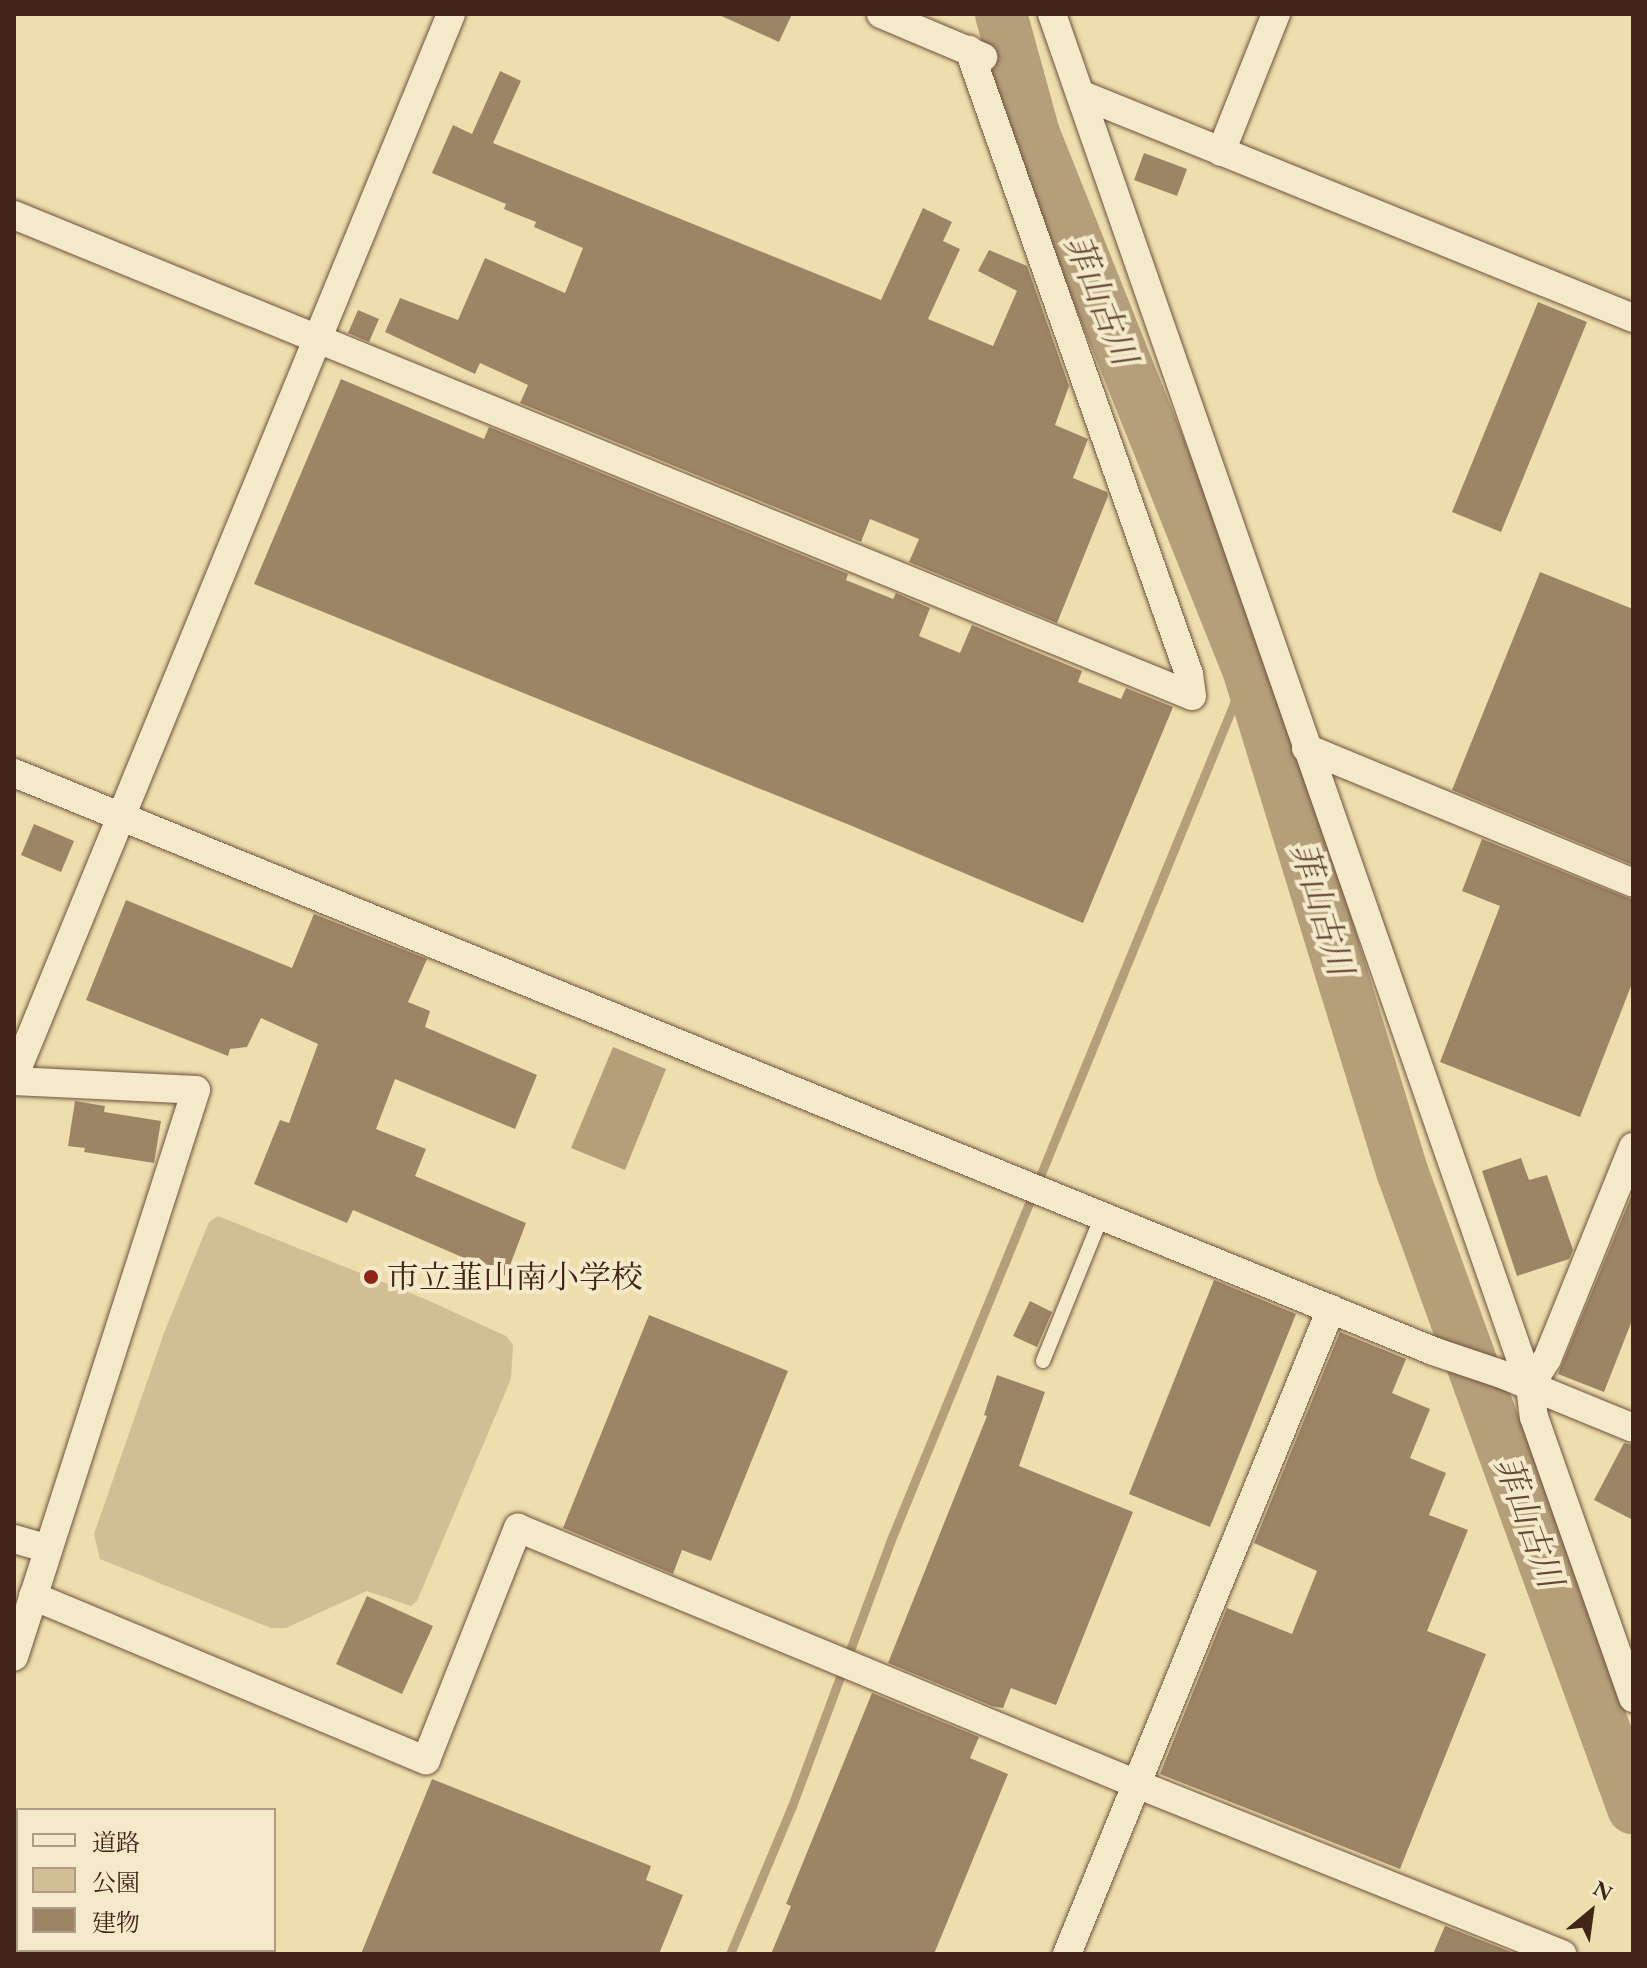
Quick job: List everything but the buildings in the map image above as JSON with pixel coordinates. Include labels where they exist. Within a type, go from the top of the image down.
[{"type":"street","points":[[14,1657],[196,1090],[14,1079],[320,340],[451,14]]},
{"type":"street","points":[[14,215],[1192,696],[1189,674],[979,55],[881,14]]},
{"type":"street","points":[[1052,14],[1306,748],[1517,1381],[1534,1417],[1633,1698]]},
{"type":"street","points":[[1221,152],[1276,14]]},
{"type":"street","points":[[1080,94],[1633,318]]},
{"type":"street","points":[[1306,748],[1633,883]]},
{"type":"street","points":[[14,773],[1446,1356],[1633,1428]]},
{"type":"street","points":[[1517,1381],[1547,1359],[1633,1147]]},
{"type":"street","points":[[1067,1954],[1139,1785],[1331,1309]]},
{"type":"street","points":[[33,1596],[426,1760],[518,1528],[1139,1785],[1562,1954]]},
{"type":"street","points":[[14,1539],[48,1549]]},
{"type":"lane","points":[[1043,1361],[1102,1216]]},
{"type":"green space","points":[[218,1216],[423,1298],[506,1336],[513,1345],[511,1379],[417,1601],[411,1606],[367,1591],[286,1628],[271,1628],[100,1559],[94,1534],[164,1333],[209,1222]]},
{"type":"shaded area","points":[[613,1047],[666,1069],[625,1170],[571,1148]]},
{"type":"waterway","name":"菲山古川","points":[[1001,14],[1034,134],[1248,669],[1402,1171],[1633,1808]]},
{"type":"waterway","points":[[730,1954],[792,1806],[890,1542],[1248,669]]},
{"type":"place","name":"市立韮山南小学校","points":[[371,1277]]}]
